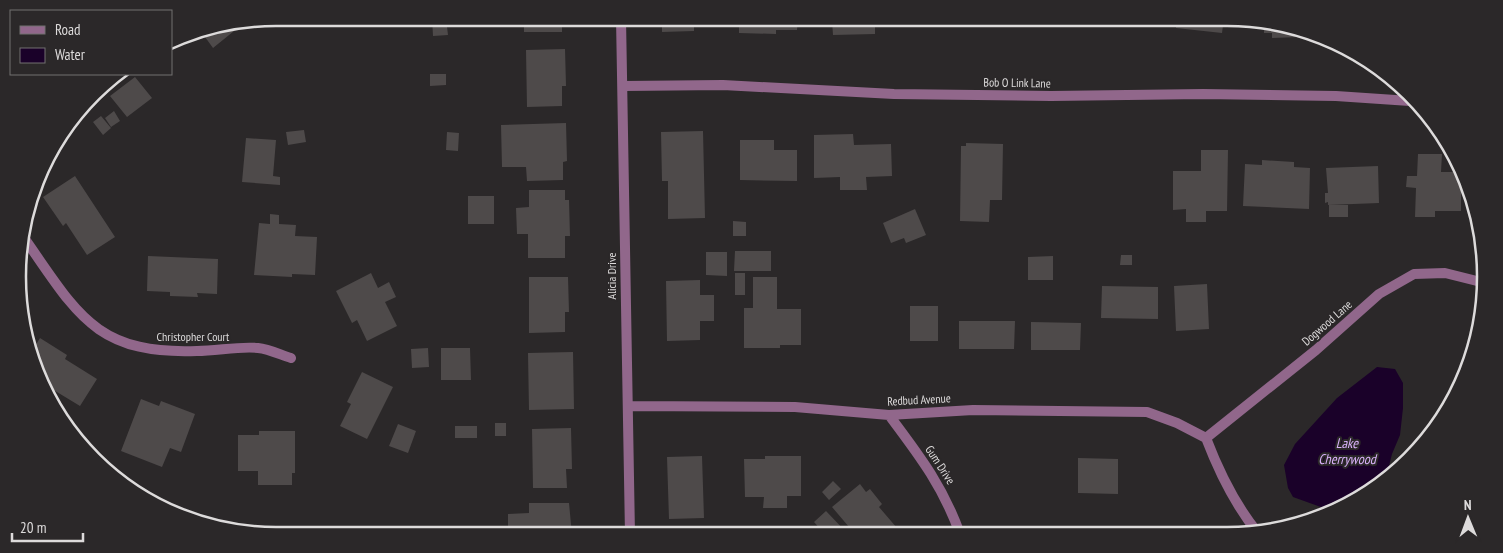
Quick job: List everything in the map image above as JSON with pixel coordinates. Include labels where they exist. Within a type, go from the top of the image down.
[{"type":"street","name":"Alicia Drive","points":[[621,26],[624,86],[630,527]]},
{"type":"street","name":"Bob O Link Lane","points":[[624,86],[723,85],[904,94],[1336,96],[1404,101]]},
{"type":"street","name":"Christopher Court","points":[[28,244],[74,308],[101,332],[125,343],[160,351],[259,348],[291,358]]},
{"type":"street","name":"Dogwood Lane","points":[[1206,438],[1316,350],[1380,294],[1414,274],[1445,272],[1477,281]]},
{"type":"street","name":"Redbud Avenue","points":[[628,406],[795,407],[889,415],[973,410],[1147,412],[1177,423],[1206,438]]},
{"type":"street","name":"Gum Drive","points":[[889,415],[920,456],[948,500],[958,527]]},
{"type":"street","points":[[1206,438],[1216,464],[1242,514],[1252,525]]},
{"type":"water","name":"Lake Cherrywood","points":[[1377,367],[1395,369],[1403,383],[1400,435],[1389,468],[1366,485],[1323,508],[1293,497],[1288,488],[1284,465],[1295,444],[1337,398]]},
{"type":"building","points":[[432,26],[447,26],[448,35],[433,36]]},
{"type":"building","points":[[524,26],[562,26],[562,32],[524,32]]},
{"type":"building","points":[[662,26],[694,26],[694,31],[662,32]]},
{"type":"building","points":[[739,26],[797,26],[797,30],[776,30],[776,34],[739,33]]},
{"type":"building","points":[[832,26],[875,26],[875,34],[833,35]]},
{"type":"building","points":[[1176,26],[1223,26],[1222,33],[1176,28]]},
{"type":"building","points":[[1264,29],[1298,37],[1272,38],[1272,33],[1264,33]]},
{"type":"building","points":[[233,30],[234,31],[213,48],[205,37]]},
{"type":"building","points":[[565,49],[566,86],[562,86],[562,106],[527,107],[526,50]]},
{"type":"building","points":[[430,74],[446,74],[446,85],[430,86]]},
{"type":"building","points":[[135,77],[152,98],[127,117],[110,96]]},
{"type":"building","points":[[114,111],[120,121],[111,127],[105,118]]},
{"type":"building","points":[[101,116],[111,128],[103,135],[93,122]]},
{"type":"building","points":[[566,123],[567,161],[563,162],[563,180],[527,181],[526,167],[502,167],[501,125]]},
{"type":"building","points":[[304,130],[306,142],[288,145],[286,132]]},
{"type":"building","points":[[703,131],[705,218],[668,219],[668,181],[662,181],[661,132]]},
{"type":"building","points":[[447,132],[459,133],[458,151],[446,150]]},
{"type":"building","points":[[853,134],[854,145],[891,144],[892,176],[866,177],[867,190],[840,190],[840,177],[814,178],[814,135]]},
{"type":"building","points":[[246,138],[276,140],[273,176],[280,177],[280,185],[242,182]]},
{"type":"building","points":[[740,140],[774,140],[774,150],[797,150],[797,181],[740,180]]},
{"type":"building","points":[[966,143],[1003,144],[1002,200],[990,200],[989,222],[960,221],[961,146],[966,146]]},
{"type":"building","points":[[1201,150],[1228,150],[1227,211],[1206,211],[1206,222],[1186,222],[1186,209],[1173,210],[1173,171],[1201,171]]},
{"type":"building","points":[[1418,154],[1442,154],[1441,172],[1454,172],[1461,190],[1461,211],[1435,211],[1435,217],[1415,217],[1416,188],[1406,187],[1407,176],[1417,176]]},
{"type":"building","points":[[1262,160],[1294,162],[1294,167],[1310,168],[1309,209],[1243,206],[1245,164],[1262,165]]},
{"type":"building","points":[[1378,166],[1379,203],[1328,205],[1328,202],[1325,203],[1325,193],[1328,193],[1326,168]]},
{"type":"building","points":[[75,176],[115,237],[87,255],[66,223],[63,226],[43,197]]},
{"type":"building","points":[[529,190],[565,190],[565,200],[569,200],[570,236],[565,236],[565,258],[528,258],[528,234],[517,234],[516,208],[529,207]]},
{"type":"building","points":[[468,196],[494,196],[494,224],[468,224]]},
{"type":"building","points":[[1329,205],[1348,205],[1348,217],[1329,217]]},
{"type":"building","points":[[915,209],[926,235],[906,243],[904,238],[891,243],[883,223]]},
{"type":"building","points":[[270,214],[279,215],[279,224],[296,225],[295,236],[317,237],[315,275],[292,274],[292,277],[254,275],[259,223],[270,224]]},
{"type":"building","points":[[733,221],[746,222],[746,236],[733,236]]},
{"type":"building","points":[[735,251],[771,251],[771,271],[734,271]]},
{"type":"building","points":[[706,252],[727,252],[727,276],[706,275]]},
{"type":"building","points":[[1121,255],[1132,255],[1132,265],[1120,265]]},
{"type":"building","points":[[148,256],[218,259],[217,294],[197,293],[198,297],[170,296],[170,292],[147,291]]},
{"type":"building","points":[[1053,256],[1053,280],[1028,280],[1028,257]]},
{"type":"building","points":[[371,273],[378,288],[389,282],[396,297],[385,302],[397,326],[367,341],[357,320],[352,323],[336,291]]},
{"type":"building","points":[[735,273],[745,273],[745,295],[735,295]]},
{"type":"building","points":[[529,277],[568,277],[569,312],[565,312],[565,332],[529,333]]},
{"type":"building","points":[[753,277],[777,277],[777,309],[801,309],[801,345],[780,345],[780,348],[744,348],[744,308],[753,308]]},
{"type":"building","points":[[700,280],[700,295],[714,295],[714,321],[700,321],[700,340],[667,341],[666,281]]},
{"type":"building","points":[[1207,284],[1209,329],[1176,331],[1174,286]]},
{"type":"building","points":[[1102,286],[1158,287],[1158,319],[1101,318]]},
{"type":"building","points":[[910,306],[938,306],[938,341],[910,341]]},
{"type":"building","points":[[959,321],[1015,321],[1014,349],[959,349]]},
{"type":"building","points":[[1031,322],[1081,323],[1080,350],[1031,350]]},
{"type":"building","points":[[40,338],[67,355],[65,359],[97,379],[80,406],[54,390],[45,372],[36,344]]},
{"type":"building","points":[[428,348],[429,367],[412,368],[411,349]]},
{"type":"building","points":[[441,348],[470,348],[471,380],[441,380]]},
{"type":"building","points":[[573,352],[574,409],[529,410],[528,353]]},
{"type":"building","points":[[362,372],[393,387],[367,439],[340,426],[351,404],[347,402]]},
{"type":"building","points":[[141,399],[159,406],[161,401],[195,414],[181,452],[170,448],[162,467],[121,451]]},
{"type":"building","points":[[495,423],[506,423],[506,436],[495,436]]},
{"type":"building","points":[[398,424],[416,431],[408,453],[389,446]]},
{"type":"building","points":[[455,426],[477,426],[477,438],[455,438]]},
{"type":"building","points":[[571,428],[572,469],[566,469],[567,488],[533,488],[532,429]]},
{"type":"building","points":[[259,431],[295,431],[295,473],[292,473],[292,485],[258,485],[258,471],[238,471],[238,435],[259,435]]},
{"type":"building","points":[[702,456],[704,518],[669,519],[667,457]]},
{"type":"building","points":[[765,456],[801,456],[801,496],[787,496],[787,508],[763,508],[764,497],[745,497],[744,459],[765,459]]},
{"type":"building","points":[[1078,458],[1118,459],[1118,494],[1078,493]]},
{"type":"building","points":[[833,481],[841,489],[829,500],[822,492]]},
{"type":"building","points":[[860,484],[866,492],[870,489],[882,504],[879,507],[896,527],[849,527],[832,507]]},
{"type":"building","points":[[529,503],[569,503],[571,527],[508,527],[508,514],[529,513]]},
{"type":"building","points":[[826,511],[841,527],[818,527],[814,522]]}]
